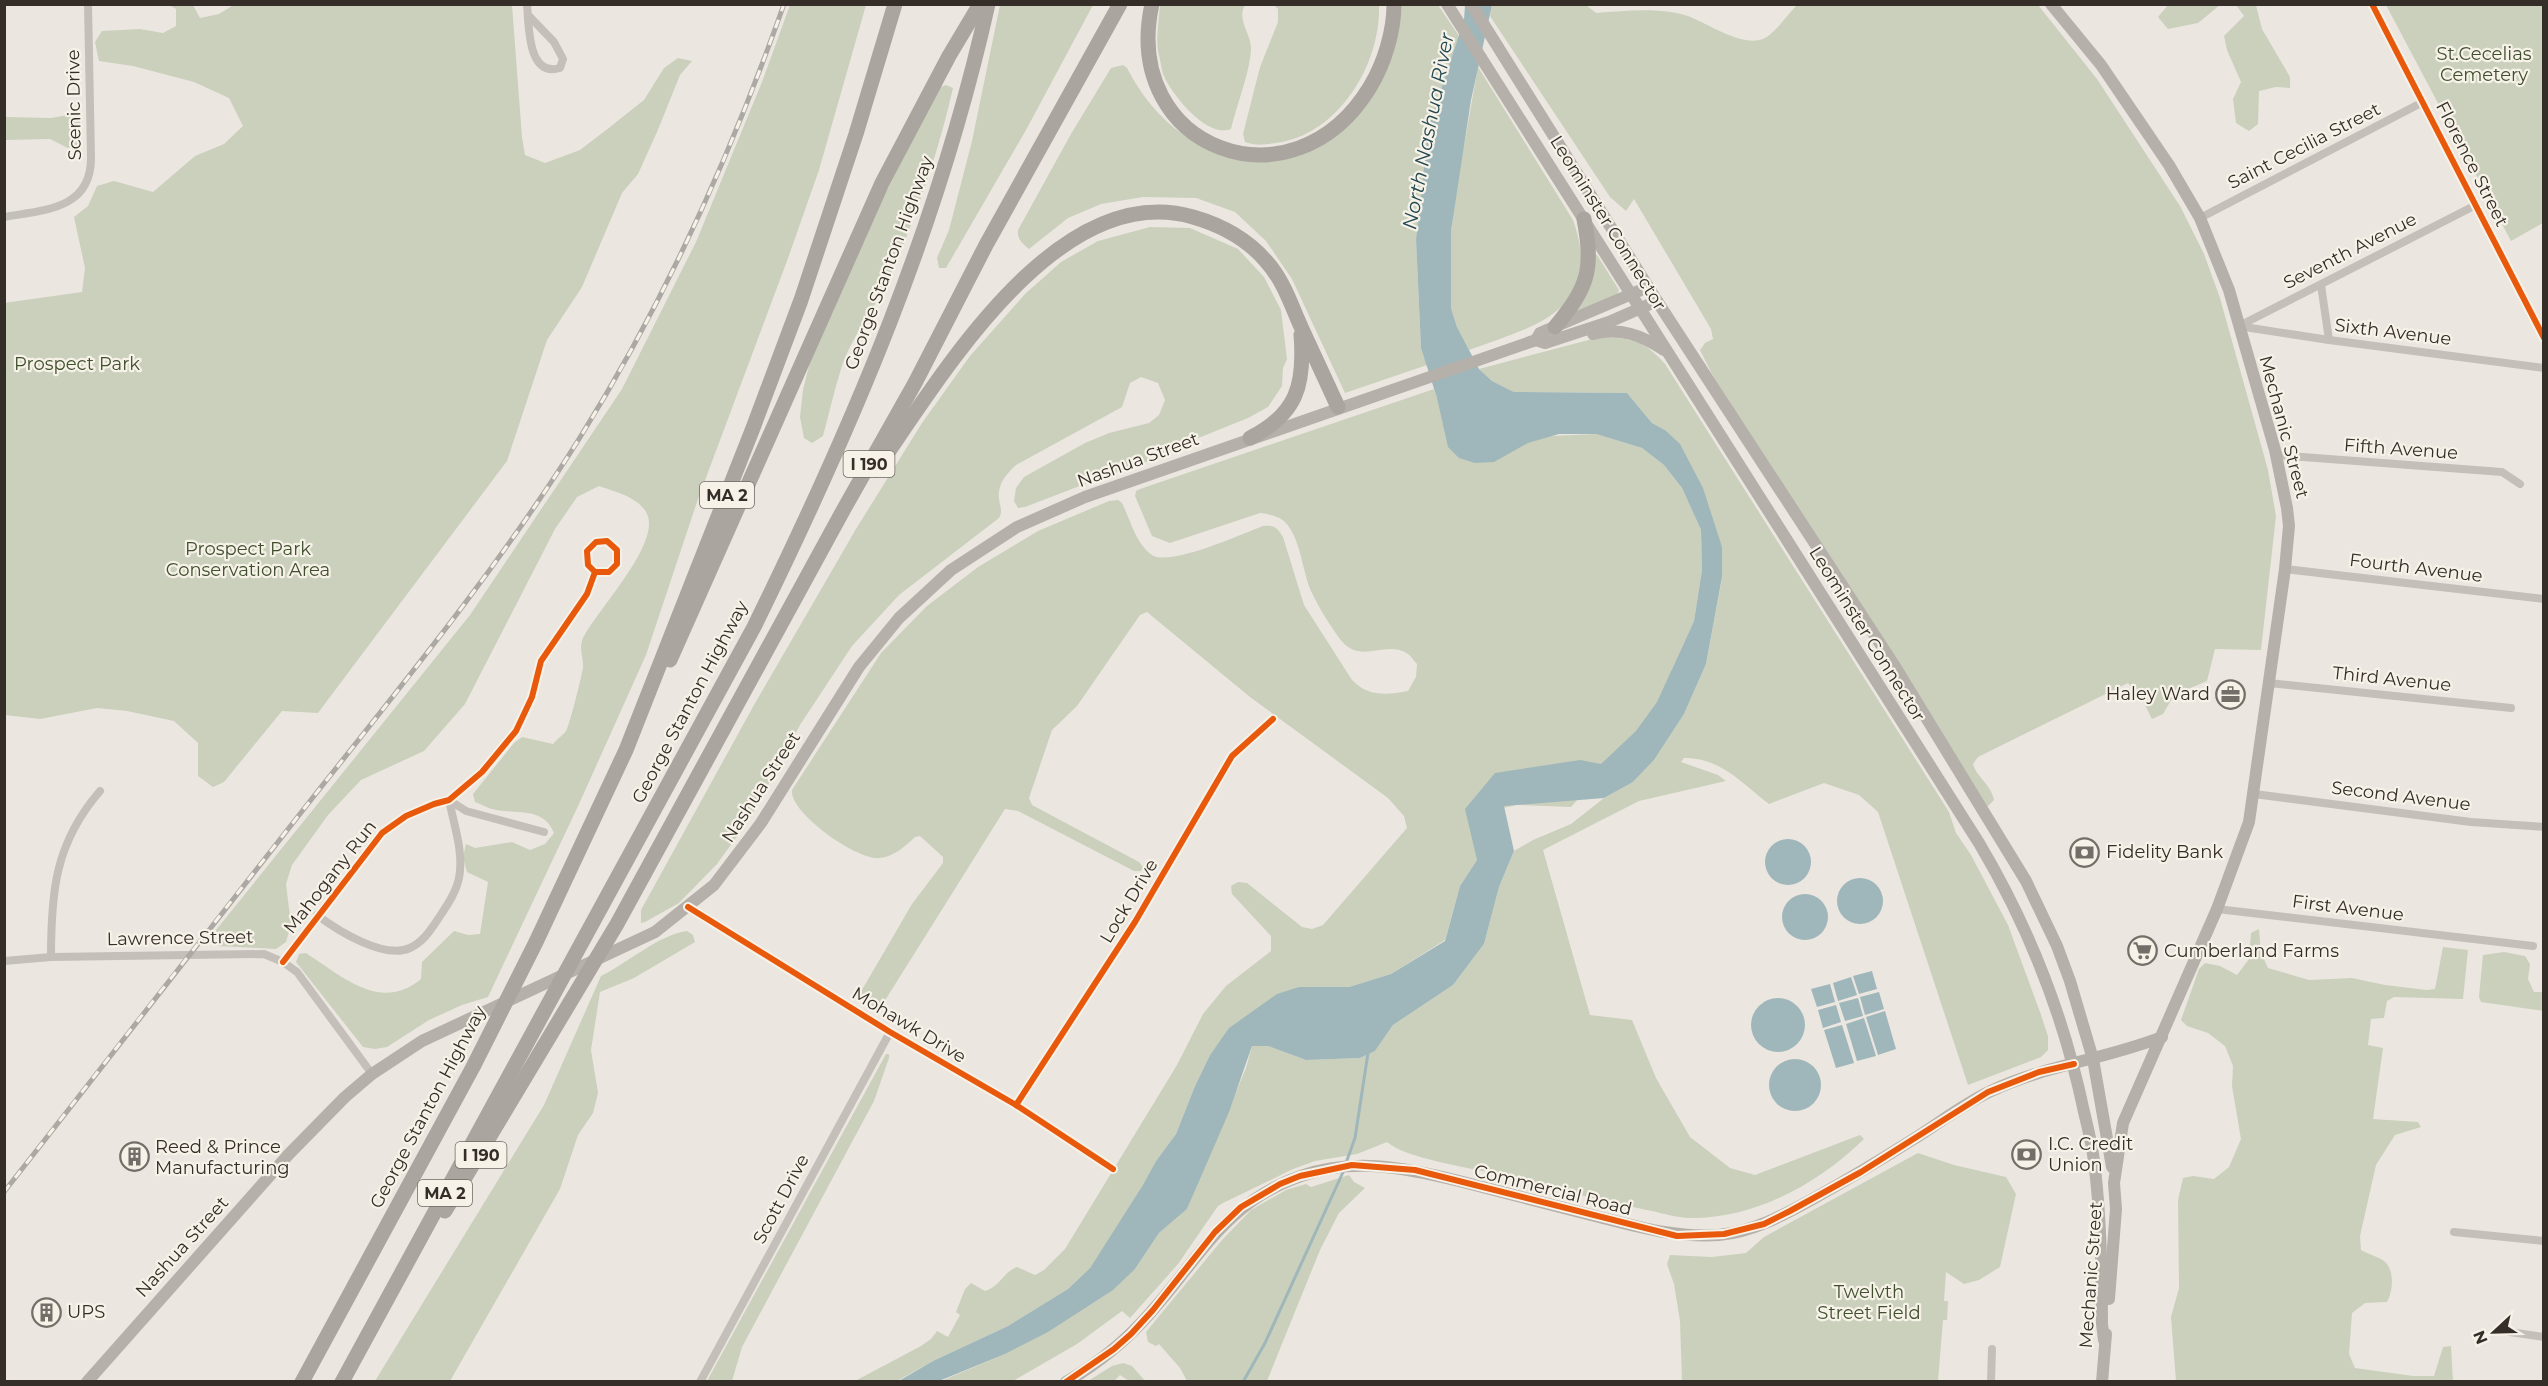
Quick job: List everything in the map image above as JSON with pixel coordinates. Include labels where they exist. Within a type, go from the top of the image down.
[{"type":"highway","name":"George Stanton Highway","points":[[302,1382],[492,1029],[626,750],[749,439],[797,310],[856,134],[895,4]]},
{"type":"highway","name":"George Stanton Highway","points":[[342,1382],[754,627],[842,441],[884,342],[911,269],[962,113],[988,4]]},
{"type":"highway","name":"I 190","points":[[382,1311],[477,1161],[617,924],[915,383],[986,245],[1120,4]]},
{"type":"highway","points":[[1152,4],[1147,33],[1148,56],[1153,79],[1169,108],[1179,120],[1201,138],[1227,149],[1255,156],[1299,150],[1320,139],[1352,112],[1377,76],[1393,22],[1394,4]]},
{"type":"highway","points":[[626,750],[688,624],[882,183],[949,56],[976,11]]},
{"type":"highway","points":[[826,542],[938,380],[987,316],[1016,284],[1040,262],[1073,240],[1122,218],[1157,213],[1189,216],[1225,229],[1255,250],[1274,270],[1287,292],[1338,407]]},
{"type":"highway","points":[[1555,327],[1579,295],[1589,268],[1584,219]]},
{"type":"highway","points":[[1250,438],[1281,419],[1297,394],[1302,369],[1301,326]]},
{"type":"main road","name":"Leominster Connector","points":[[1447,4],[1994,869],[2019,915],[2039,961],[2074,1064],[2094,1160],[2100,1228],[2104,1340]]},
{"type":"main road","name":"Leominster Connector","points":[[1471,4],[1657,301],[1894,665],[2022,872],[2057,946],[2093,1059],[2114,1183]]},
{"type":"main road","name":"Mechanic Street","points":[[2051,4],[2101,65],[2169,165],[2200,218],[2229,290],[2276,455],[2289,526],[2254,794],[2241,848],[2217,909],[2123,1123],[2114,1183],[2116,1209],[2102,1382]]},
{"type":"main road","name":"Nashua Street","points":[[1541,341],[1540,333],[1632,295],[1648,286]]},
{"type":"main road","name":"Nashua Street","points":[[87,1382],[289,1154],[345,1097],[372,1074],[396,1056],[422,1041],[654,932],[714,885],[761,823],[859,667],[899,618],[951,570],[983,548],[1035,518],[1338,407],[1504,351],[1609,322],[1657,301]]},
{"type":"main road","points":[[1541,341],[1561,343],[1602,332],[1622,331],[1639,335],[1667,351]]},
{"type":"main road","points":[[2074,1064],[2127,1050],[2162,1037]]},
{"type":"main road","name":"Commercial Road","points":[[1066,1382],[1131,1334],[1215,1232],[1241,1207],[1280,1184],[1300,1176],[1352,1165],[1415,1170],[1677,1236],[1724,1234],[1764,1224],[1790,1211],[1861,1172],[1988,1092],[2031,1074],[2074,1064]]},
{"type":"street","name":"Scenic Drive","points":[[4,217],[64,204],[79,193],[89,178],[91,158],[88,4]]},
{"type":"street","points":[[528,4],[530,39],[540,64],[548,69],[560,68],[563,62],[559,50],[529,16]]},
{"type":"street","name":"Florence Street","points":[[2372,4],[2544,338]]},
{"type":"street","name":"Saint Cecilia Street","points":[[2200,218],[2423,102]]},
{"type":"street","name":"Seventh Avenue","points":[[2238,326],[2476,205]]},
{"type":"street","points":[[2321,285],[2329,340]]},
{"type":"street","name":"Sixth Avenue","points":[[2238,326],[2544,368]]},
{"type":"street","name":"Fifth Avenue","points":[[2276,455],[2502,472],[2520,484]]},
{"type":"street","name":"Fourth Avenue","points":[[2285,569],[2544,599]]},
{"type":"street","name":"Mahogany Run","points":[[283,962],[382,832],[406,816],[449,800],[482,772],[516,731],[532,697],[541,661],[587,594],[595,572]]},
{"type":"street","name":"Third Avenue","points":[[2269,683],[2511,708]]},
{"type":"street","name":"Lock Drive","points":[[1016,1105],[1135,921],[1232,756],[1273,718]]},
{"type":"street","points":[[51,957],[51,908],[54,882],[73,831],[86,808],[100,791]]},
{"type":"street","name":"Second Avenue","points":[[2254,794],[2471,822],[2544,826]]},
{"type":"street","points":[[449,800],[466,810],[544,832]]},
{"type":"street","points":[[317,915],[341,933],[388,949],[404,950],[423,940],[445,909],[459,879],[459,849],[449,800]]},
{"type":"street","name":"Mohawk Drive","points":[[688,907],[890,1032],[1016,1105],[1113,1169]]},
{"type":"street","name":"First Avenue","points":[[2217,909],[2533,946]]},
{"type":"street","name":"Lawrence Street","points":[[4,961],[51,957],[252,952],[264,954],[283,962],[305,982],[372,1074]]},
{"type":"street","name":"Scott Drive","points":[[700,1382],[890,1032]]},
{"type":"street","points":[[2454,1232],[2544,1241]]},
{"type":"street","points":[[2510,1332],[2544,1337]]},
{"type":"street","points":[[1991,1382],[1992,1349]]},
{"type":"green space","points":[[235,4],[512,5],[525,155],[545,163],[580,150],[610,127],[644,100],[664,68],[678,58],[692,61],[680,75],[638,174],[622,193],[582,287],[547,340],[507,461],[318,713],[282,711],[224,782],[213,787],[198,776],[198,743],[174,721],[127,711],[97,708],[40,719],[5,715],[4,303],[82,292],[85,268],[74,217],[88,206],[97,186],[114,181],[153,192],[195,156],[224,144],[243,126],[229,98],[194,82],[133,66],[99,61],[95,42],[102,31],[140,29],[163,33],[176,26],[176,9],[169,5],[193,5],[200,18],[219,14]]},
{"type":"green space","points":[[1492,4],[1586,5],[1596,13],[1666,11],[1688,16],[1726,34],[1747,40],[1765,38],[1797,5],[2038,5],[2097,79],[2180,206],[2204,254],[2220,298],[2268,470],[2276,516],[2261,650],[2215,649],[2207,681],[2174,695],[2163,714],[2152,719],[2144,703],[2128,683],[1978,757],[1973,764],[1994,800],[1987,807],[1713,376],[1700,350],[1705,343],[1713,339],[1711,329],[1634,199],[1626,211],[1610,197],[1490,16]]},
{"type":"green space","points":[[2169,4],[2220,5],[2198,23],[2168,29],[2158,17]]},
{"type":"green space","points":[[790,5],[866,5],[819,170],[698,499],[646,655],[488,997],[462,1005],[429,1020],[387,1047],[375,1049],[363,1047],[296,962],[299,954],[306,953],[347,980],[362,987],[376,992],[391,993],[406,989],[421,979],[422,962],[454,931],[468,935],[480,934],[488,882],[467,872],[463,857],[466,844],[475,848],[512,842],[530,850],[545,844],[554,833],[549,824],[536,815],[490,808],[475,802],[473,794],[514,743],[522,737],[553,744],[566,731],[583,668],[582,641],[638,556],[646,538],[649,522],[640,504],[623,494],[599,486],[577,497],[555,529],[465,704],[424,751],[361,780],[328,815],[292,865],[286,884],[291,925],[286,942],[276,949],[218,946],[216,930],[470,615],[622,389],[696,242],[762,82]]},
{"type":"green space","points":[[1000,5],[1093,5],[1026,130],[946,268],[939,268],[937,258],[949,230],[972,141]]},
{"type":"green space","points":[[1160,5],[1245,5],[1242,16],[1251,44],[1250,59],[1231,129],[1222,130],[1201,121],[1182,103],[1167,83],[1157,46]]},
{"type":"green space","points":[[1274,5],[1379,5],[1378,27],[1365,70],[1339,109],[1322,124],[1303,135],[1282,142],[1254,144],[1245,142],[1243,134],[1260,67],[1278,22],[1278,9]]},
{"type":"green space","points":[[1398,5],[1438,5],[1459,36],[1428,129],[1416,239],[1421,348],[1427,365],[1345,393],[1292,279],[1266,241],[1235,212],[1196,198],[1143,197],[1101,204],[1068,218],[1029,249],[1020,241],[1018,230],[1071,134],[1111,68],[1123,65],[1127,68],[1142,93],[1160,114],[1180,133],[1203,147],[1228,156],[1255,160],[1282,158],[1311,150],[1325,142],[1338,134],[1360,111],[1379,73]]},
{"type":"green space","points":[[2236,5],[2256,5],[2262,29],[2290,77],[2290,88],[2276,87],[2259,91],[2258,124],[2249,131],[2236,123],[2233,99],[2241,82],[2227,50],[2224,36],[2244,16]]},
{"type":"green space","name":"St.Cecelias Cemetery","points":[[2386,5],[2543,5],[2543,223],[2511,241]]},
{"type":"green space","points":[[1478,67],[1573,220],[1580,250],[1580,275],[1572,294],[1558,310],[1540,322],[1518,332],[1469,350],[1457,327],[1451,308],[1451,231]]},
{"type":"green space","points":[[946,85],[953,88],[917,209],[888,280],[845,357],[823,436],[812,443],[804,438],[800,417],[803,390],[811,358],[868,227],[934,98],[941,87]]},
{"type":"green space","points":[[74,114],[80,120],[78,145],[68,148],[50,139],[5,140],[5,117],[51,118]]},
{"type":"green space","points":[[1150,227],[1190,228],[1238,249],[1264,277],[1281,310],[1287,359],[1283,368],[1282,386],[1268,407],[1248,418],[1176,447],[1161,457],[1018,508],[1014,501],[1016,488],[1024,477],[1085,443],[1109,433],[1149,423],[1159,415],[1165,400],[1158,383],[1141,377],[1130,383],[1122,407],[1016,465],[1001,484],[999,518],[899,595],[852,646],[800,725],[751,817],[717,864],[679,903],[641,923],[641,910],[754,705],[856,529],[922,423],[970,356],[1025,294],[1061,262],[1098,241]]},
{"type":"green space","points":[[1594,255],[1597,255],[1619,290],[1617,294],[1574,314]]},
{"type":"green space","points":[[1600,337],[1636,342],[1650,350],[1665,364],[1949,812],[1956,833],[1971,855],[2008,925],[2048,1036],[2048,1050],[2041,1057],[1968,1085],[1878,812],[1859,795],[1824,783],[1769,804],[1720,767],[1697,759],[1684,758],[1681,762],[1718,775],[1726,781],[1639,801],[1543,850],[1590,1015],[1632,1020],[1656,1078],[1690,1137],[1730,1168],[1755,1175],[1860,1135],[1864,1139],[1847,1155],[1808,1183],[1765,1204],[1719,1216],[1689,1218],[1439,1162],[1396,1148],[1387,1142],[1357,1154],[1315,1161],[1293,1169],[1218,1206],[1178,1264],[1130,1318],[1122,1311],[1077,1344],[1013,1381],[939,1382],[1005,1354],[1135,1269],[1159,1233],[1187,1209],[1246,1068],[1252,1046],[1268,1046],[1306,1060],[1360,1058],[1375,1051],[1393,1025],[1453,985],[1484,944],[1499,887],[1514,851],[1533,840],[1571,824],[1604,798],[1633,782],[1654,760],[1684,714],[1706,664],[1722,578],[1722,547],[1665,430],[1652,423],[1627,393],[1514,392],[1492,381],[1479,369]]},
{"type":"green space","points":[[1434,389],[1437,398],[1551,436],[1596,434],[1642,448],[1664,465],[1682,488],[1701,530],[1702,570],[1694,621],[1672,669],[1666,701],[1571,807],[1517,805],[1498,809],[1477,860],[1460,886],[1445,940],[1391,974],[1349,987],[1299,987],[1252,1012],[1230,1028],[1210,1055],[1176,1134],[1156,1161],[1144,1185],[1090,1268],[1068,1289],[1008,1326],[933,1361],[897,1381],[855,1381],[921,1346],[937,1331],[948,1337],[960,1315],[956,1312],[965,1289],[971,1283],[985,1291],[995,1286],[1017,1267],[1035,1275],[1044,1270],[1065,1249],[1177,1065],[1203,1014],[1226,986],[1271,951],[1271,936],[1232,894],[1231,886],[1238,882],[1247,883],[1302,927],[1312,929],[1323,925],[1407,828],[1404,816],[1388,798],[1250,697],[1147,612],[1140,615],[1077,706],[1052,730],[1029,798],[1032,805],[1139,862],[1143,867],[1141,871],[1134,871],[1018,811],[1005,809],[884,1002],[873,1008],[862,1003],[859,995],[912,904],[943,863],[943,857],[920,836],[885,857],[870,857],[857,852],[827,834],[801,811],[794,800],[792,790],[881,653],[927,606],[978,567],[1038,531],[1109,501],[1118,500],[1122,503],[1134,531],[1146,550],[1161,558],[1174,557],[1206,548],[1263,526],[1275,527],[1283,537],[1304,605],[1352,680],[1358,686],[1371,692],[1408,691],[1416,677],[1417,664],[1409,655],[1390,649],[1363,652],[1354,650],[1345,645],[1337,635],[1311,591],[1295,537],[1283,520],[1260,513],[1170,543],[1152,536],[1135,496],[1136,491],[1140,489]]},
{"type":"green space","points":[[2259,929],[2261,953],[2268,968],[2309,980],[2352,978],[2385,985],[2435,989],[2443,947],[2468,950],[2463,999],[2394,997],[2387,1001],[2384,1018],[2371,1019],[2368,1045],[2383,1048],[2373,1119],[2418,1122],[2421,1127],[2395,1135],[2376,1165],[2360,1236],[2361,1250],[2381,1259],[2388,1265],[2392,1287],[2387,1302],[2365,1303],[2352,1313],[2349,1354],[2355,1368],[2413,1376],[2434,1376],[2443,1347],[2451,1346],[2453,1381],[2176,1381],[2171,1317],[2179,1288],[2178,1200],[2183,1178],[2193,1176],[2214,1179],[2229,1167],[2241,1139],[2232,1086],[2233,1066],[2225,1046],[2208,1033],[2187,1026],[2181,1020],[2199,969],[2205,963],[2220,966],[2237,975],[2249,959],[2251,933]]},
{"type":"green space","points":[[687,931],[693,935],[695,942],[634,978],[600,992],[591,1050],[598,1093],[593,1113],[578,1135],[560,1189],[450,1381],[375,1381],[544,1105],[601,976],[665,938]]},
{"type":"green space","points":[[2504,952],[2525,956],[2530,964],[2528,979],[2534,992],[2543,992],[2543,1011],[2481,1002],[2479,997],[2483,955]]},
{"type":"green space","points":[[886,1054],[889,1054],[889,1058],[874,1101],[742,1347],[732,1381],[707,1381]]},
{"type":"green space","name":"Twelvth Street Field","points":[[1918,1153],[1954,1165],[2006,1177],[2016,1194],[2000,1267],[1979,1280],[1964,1284],[1946,1272],[1944,1301],[1948,1301],[1947,1320],[1943,1320],[1938,1381],[1682,1381],[1680,1321],[1674,1284],[1667,1264],[1670,1255],[1712,1257],[1746,1253],[1764,1237]]},
{"type":"green space","points":[[1349,1175],[1354,1182],[1365,1188],[1339,1213],[1320,1250],[1267,1381],[1187,1381],[1180,1368],[1159,1344],[1156,1346],[1148,1342],[1146,1332],[1222,1240],[1251,1210],[1286,1190],[1306,1184],[1311,1187]]},
{"type":"green space","points":[[1123,1363],[1132,1366],[1145,1381],[1129,1381],[1120,1375],[1114,1381],[1088,1381],[1112,1366]]},
{"type":"water","name":"North Nashua River","points":[[1465,5],[1492,5],[1471,100],[1451,231],[1451,308],[1457,327],[1479,369],[1492,381],[1514,392],[1627,393],[1652,423],[1665,430],[1680,444],[1703,488],[1722,547],[1722,577],[1706,664],[1684,714],[1654,760],[1633,782],[1604,798],[1504,806],[1514,851],[1499,887],[1484,944],[1453,985],[1393,1025],[1375,1051],[1360,1058],[1306,1060],[1268,1046],[1252,1046],[1229,1112],[1187,1209],[1159,1233],[1135,1269],[1113,1290],[1048,1332],[1005,1354],[939,1381],[897,1382],[933,1361],[1008,1326],[1068,1289],[1090,1268],[1156,1161],[1176,1134],[1210,1055],[1229,1028],[1277,994],[1299,987],[1349,987],[1391,974],[1445,941],[1460,886],[1477,860],[1465,809],[1495,773],[1580,760],[1601,764],[1636,731],[1657,702],[1694,621],[1702,570],[1701,530],[1682,488],[1664,465],[1642,448],[1596,434],[1559,434],[1528,443],[1494,462],[1475,463],[1459,458],[1448,447],[1437,398],[1421,348],[1416,239],[1428,129],[1464,20]]},
{"type":"water","points":[[1788,839],[1804,846],[1811,862],[1804,878],[1788,885],[1772,878],[1765,862],[1772,846]]},
{"type":"water","points":[[1860,878],[1876,885],[1883,901],[1876,917],[1860,924],[1844,917],[1837,901],[1844,885]]},
{"type":"water","points":[[1805,894],[1821,901],[1828,917],[1821,933],[1805,940],[1789,933],[1782,917],[1789,901]]},
{"type":"water","points":[[1872,971],[1877,989],[1859,994],[1853,976]]},
{"type":"water","points":[[1851,977],[1857,995],[1838,1001],[1833,983]]},
{"type":"water","points":[[1830,984],[1835,1002],[1817,1007],[1811,989]]},
{"type":"water","points":[[1879,992],[1884,1009],[1865,1015],[1860,997]]},
{"type":"water","points":[[1778,998],[1797,1006],[1805,1025],[1797,1044],[1778,1052],[1759,1044],[1751,1025],[1759,1006]]},
{"type":"water","points":[[1858,998],[1863,1016],[1845,1021],[1839,1003]]},
{"type":"water","points":[[1836,1005],[1841,1022],[1823,1028],[1818,1010]]},
{"type":"water","points":[[1885,1011],[1896,1049],[1878,1055],[1866,1017]]},
{"type":"water","points":[[1864,1018],[1876,1056],[1857,1061],[1846,1024]]},
{"type":"water","points":[[1842,1025],[1854,1063],[1836,1068],[1824,1030]]},
{"type":"water","points":[[1790,1059],[1800,1059],[1814,1066],[1821,1085],[1814,1104],[1800,1111],[1790,1111],[1780,1107],[1773,1100],[1769,1090],[1769,1080],[1773,1070],[1780,1063]]},
{"type":"waterway","points":[[1346,1163],[1355,1138],[1368,1053]]},
{"type":"waterway","points":[[1243,1382],[1265,1343],[1344,1170]]},
{"type":"railway","points":[[4,1192],[485,577],[549,486],[610,387],[694,227],[742,117],[784,4]]},
{"type":"cycle path","points":[[2372,4],[2544,338]]},
{"type":"cycle path","points":[[283,962],[382,833],[406,816],[449,800],[482,772],[516,731],[532,697],[541,661],[587,594],[595,572],[609,572],[617,564],[617,550],[607,541],[596,542],[587,551],[588,565],[595,572]]},
{"type":"cycle path","points":[[1016,1105],[1135,922],[1232,756],[1273,719]]},
{"type":"cycle path","points":[[688,907],[890,1032],[1016,1105],[1113,1169]]},
{"type":"cycle path","points":[[1066,1382],[1114,1349],[1131,1334],[1215,1232],[1241,1207],[1280,1184],[1300,1176],[1352,1165],[1415,1170],[1677,1236],[1724,1234],[1764,1224],[1790,1211],[1861,1172],[1988,1092],[2039,1072],[2074,1064]]},
{"type":"place","name":"Haley Ward","points":[[2231,694]]},
{"type":"place","name":"Fidelity Bank","points":[[2085,852]]},
{"type":"place","name":"Cumberland Farms","points":[[2143,951]]},
{"type":"place","name":"I.C. Credit Union","points":[[2027,1154]]},
{"type":"place","name":"Reed & Prince Manufacturing","points":[[134,1157]]},
{"type":"place","name":"UPS","points":[[46,1312]]},
{"type":"park label","name":"Prospect Park","points":[[77,364]]},
{"type":"park label","name":"Prospect Park Conservation Area","points":[[248,559]]}]
